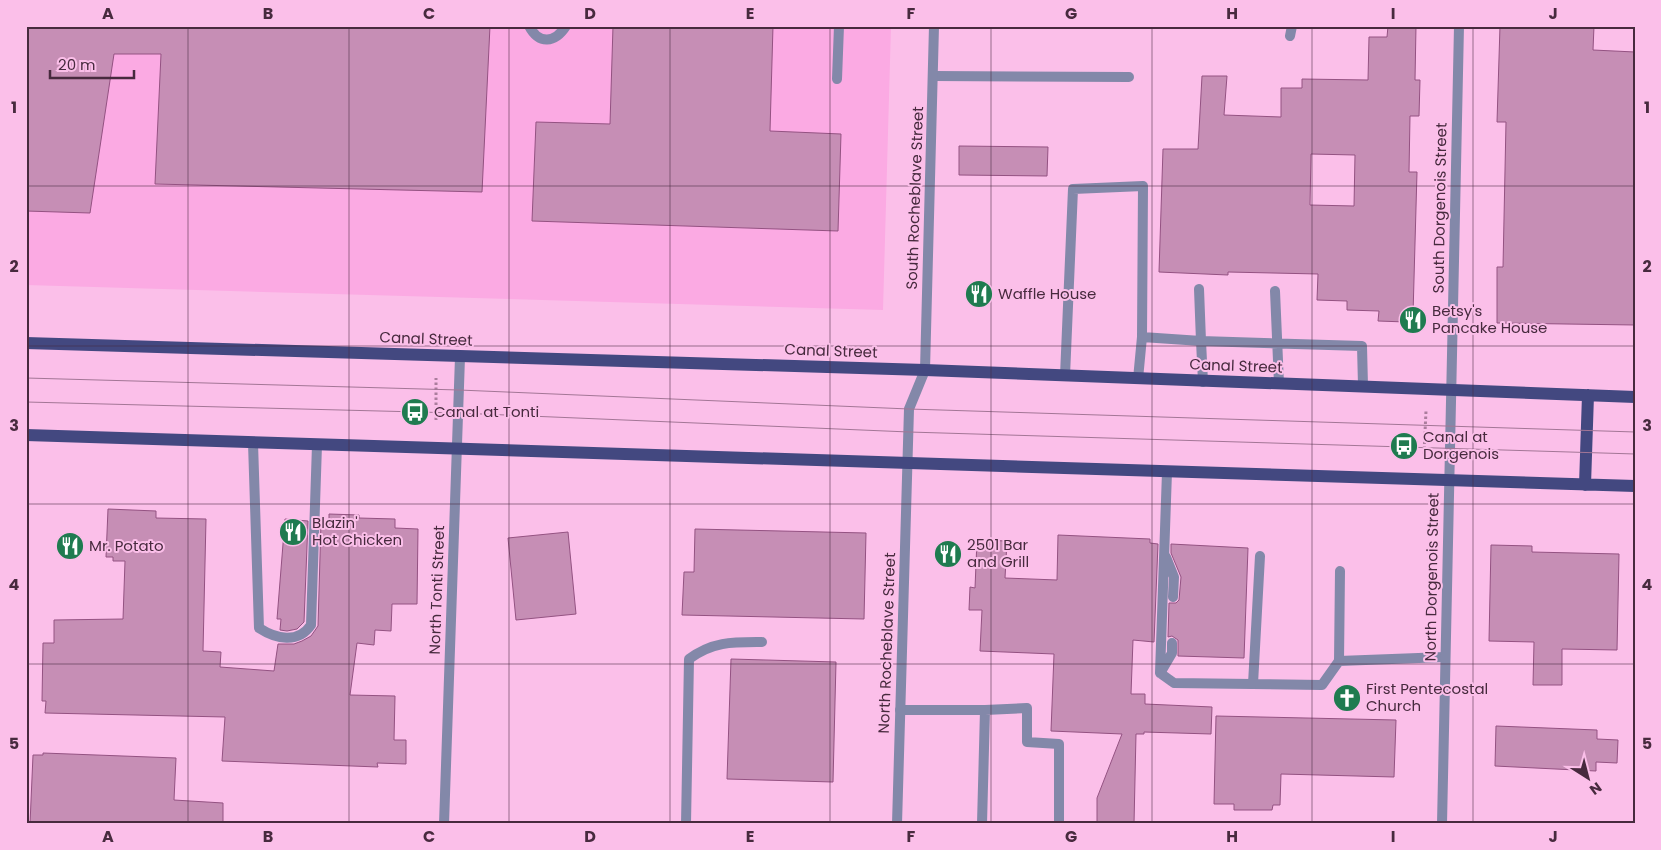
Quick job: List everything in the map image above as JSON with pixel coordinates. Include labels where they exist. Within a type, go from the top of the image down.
[{"type":"main road","name":"Canal Street","points":[[26,343],[925,370],[1635,397]]},
{"type":"main road","points":[[1585,485],[1588,395]]},
{"type":"main road","points":[[26,436],[1635,486]]},
{"type":"street","points":[[529,26],[536,37],[545,40],[554,38],[566,26]]},
{"type":"street","points":[[837,79],[839,26]]},
{"type":"street","name":"South Rocheblave Street","points":[[925,370],[934,26]]},
{"type":"street","name":"South Dorgenois Street","points":[[1449,481],[1459,26]]},
{"type":"street","points":[[934,76],[1129,78]]},
{"type":"street","points":[[1065,376],[1073,189],[1143,186],[1142,337],[1138,379]]},
{"type":"street","points":[[1199,289],[1203,382]]},
{"type":"street","points":[[1275,291],[1279,384]]},
{"type":"street","points":[[1142,337],[1201,341],[1362,346],[1363,386]]},
{"type":"street","name":"North Tonti Street","points":[[444,824],[460,357]]},
{"type":"street","name":"North Rocheblave Street","points":[[897,824],[909,410],[925,370]]},
{"type":"street","points":[[253,443],[259,628],[272,637],[297,638],[306,633],[311,626],[317,445]]},
{"type":"street","points":[[1160,673],[1167,472]]},
{"type":"street","name":"North Dorgenois Street","points":[[1442,824],[1449,481]]},
{"type":"street","points":[[1164,554],[1174,577],[1174,597]]},
{"type":"street","points":[[1253,684],[1260,556]]},
{"type":"street","points":[[1160,673],[1174,683],[1322,686],[1339,660],[1340,571]]},
{"type":"street","points":[[686,824],[689,659],[698,652],[726,642],[762,642]]},
{"type":"street","points":[[1160,673],[1172,652],[1172,643]]},
{"type":"street","points":[[1339,660],[1445,657]]},
{"type":"street","points":[[900,710],[1028,708],[1027,742],[1059,744],[1059,824]]},
{"type":"street","points":[[982,824],[985,710]]},
{"type":"path","points":[[436,378],[436,424]]},
{"type":"path","points":[[1424,454],[1426,411]]},
{"type":"shaded area","points":[[26,26],[891,26],[883,310],[26,285]]},
{"type":"building","points":[[26,26],[490,26],[482,192],[155,184],[161,54],[114,54],[90,213],[26,211]]},
{"type":"building","points":[[613,26],[773,26],[770,131],[841,134],[838,231],[532,221],[536,122],[610,124]]},
{"type":"building","points":[[1388,26],[1416,26],[1415,80],[1420,80],[1419,116],[1410,116],[1409,172],[1417,172],[1413,315],[1406,322],[1378,321],[1379,311],[1347,310],[1347,301],[1317,300],[1318,274],[1228,272],[1228,275],[1159,272],[1163,149],[1198,149],[1202,76],[1227,76],[1224,115],[1281,117],[1281,88],[1302,88],[1302,79],[1368,80],[1369,37],[1387,37]],"holes":[[[1311,154],[1355,155],[1354,206],[1310,205]]]},
{"type":"building","points":[[1500,26],[1594,26],[1593,50],[1635,52],[1635,325],[1497,323],[1497,267],[1503,267],[1506,122],[1497,122]]},
{"type":"building","points":[[959,146],[1048,147],[1047,176],[959,175]]},
{"type":"building","points":[[108,509],[156,511],[156,518],[206,519],[203,651],[221,652],[220,667],[274,671],[278,644],[294,644],[302,641],[311,636],[318,626],[321,522],[329,522],[329,514],[359,515],[359,518],[395,519],[395,528],[418,529],[417,604],[392,604],[391,631],[375,630],[374,645],[357,643],[350,695],[395,696],[394,740],[406,740],[406,764],[377,763],[378,767],[222,761],[225,717],[45,713],[46,701],[42,701],[43,643],[54,643],[54,620],[123,619],[125,561],[113,561],[113,557],[106,557]]},
{"type":"building","points":[[285,519],[308,521],[304,622],[297,629],[287,631],[280,630],[281,619],[277,619]]},
{"type":"building","points":[[695,529],[866,533],[864,619],[682,615],[684,572],[694,572]]},
{"type":"building","points":[[568,532],[576,614],[516,620],[508,538]]},
{"type":"building","points":[[1058,535],[1150,539],[1150,543],[1158,544],[1154,642],[1133,640],[1131,694],[1145,694],[1145,704],[1212,707],[1211,734],[1144,732],[1144,734],[1136,734],[1134,824],[1097,824],[1097,798],[1122,734],[1051,731],[1054,654],[980,651],[982,610],[969,610],[970,587],[975,588],[977,540],[1007,541],[1005,578],[1057,580]]},
{"type":"building","points":[[1171,544],[1248,548],[1244,658],[1178,656],[1178,640],[1172,636],[1168,637],[1169,603],[1176,603],[1179,600],[1181,577],[1171,553]]},
{"type":"building","points":[[1491,545],[1532,546],[1532,552],[1619,554],[1617,650],[1562,649],[1562,685],[1533,685],[1534,642],[1489,641]]},
{"type":"building","points":[[731,659],[836,662],[833,782],[727,779]]},
{"type":"building","points":[[1216,716],[1396,720],[1394,777],[1281,774],[1280,805],[1273,805],[1272,810],[1234,810],[1234,804],[1214,804]]},
{"type":"building","points":[[1496,726],[1597,730],[1597,739],[1618,740],[1617,763],[1596,762],[1596,771],[1495,766]]},
{"type":"building","points":[[43,753],[176,758],[174,800],[223,803],[223,824],[30,824],[33,755],[43,755]]},
{"type":"tram line","points":[[26,378],[459,390],[909,409],[1635,432]]},
{"type":"tram line","points":[[26,402],[458,413],[909,432],[1635,454]]},
{"type":"place","name":"Waffle House","points":[[979,294]]},
{"type":"place","name":"Betsy's Pancake House","points":[[1413,320]]},
{"type":"place","name":"Canal at Tonti","points":[[415,412]]},
{"type":"place","name":"Canal at Dorgenois","points":[[1404,446]]},
{"type":"place","name":"Blazin' Hot Chicken","points":[[293,532]]},
{"type":"place","name":"Mr. Potato","points":[[70,546]]},
{"type":"place","name":"2501 Bar and Grill","points":[[948,554]]},
{"type":"place","name":"First Pentecostal Church","points":[[1347,698]]}]
